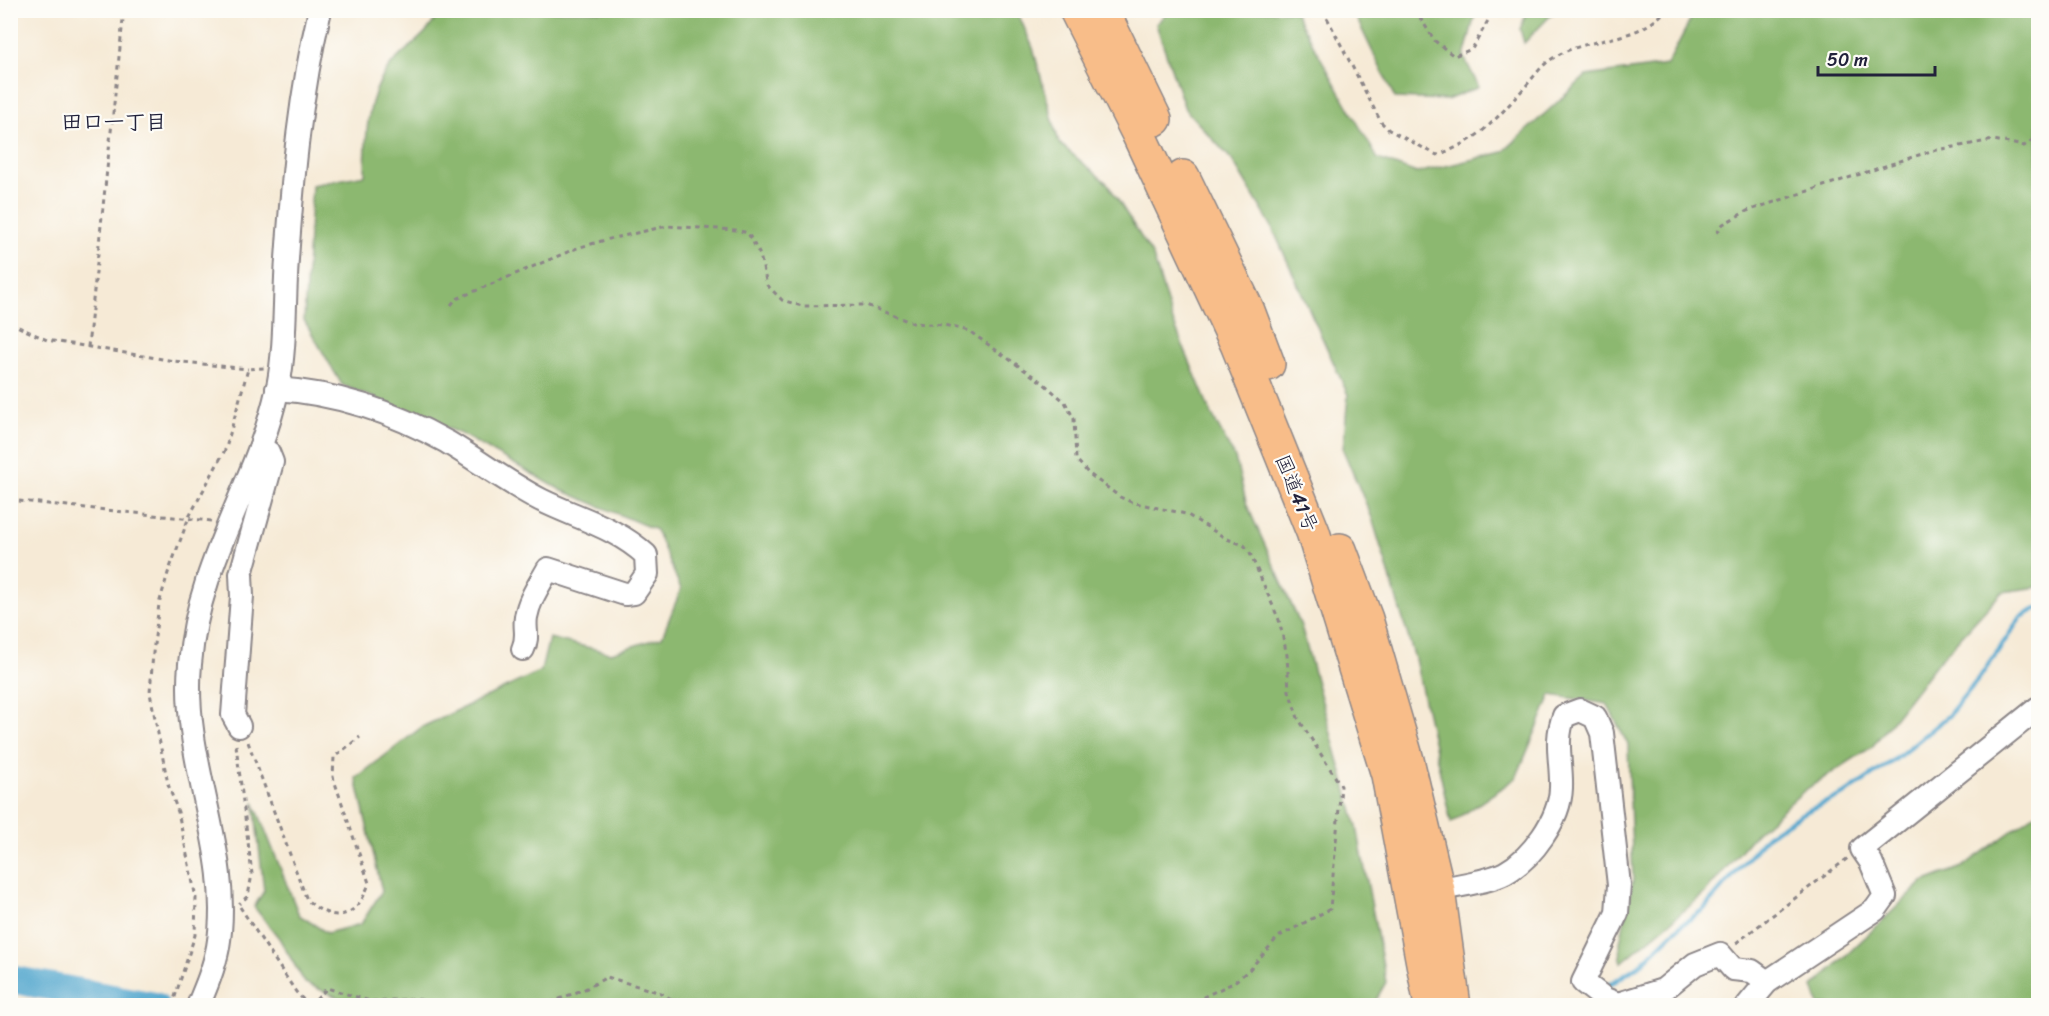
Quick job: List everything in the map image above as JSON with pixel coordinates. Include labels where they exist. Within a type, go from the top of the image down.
[{"type":"highway","name":"国道41号","points":[[1076,10],[1138,133],[1237,344],[1313,532],[1388,775],[1431,1005]]},
{"type":"highway","name":"国道41号","points":[[1102,10],[1248,311],[1366,619],[1407,760],[1438,890],[1454,1005]]},
{"type":"street","points":[[198,1005],[210,976],[230,907],[197,770],[188,715],[189,665],[195,618],[210,565],[260,448],[277,389],[296,143],[305,77],[320,10]]},
{"type":"street","points":[[277,389],[331,396],[378,411],[432,435],[519,488],[623,537],[646,555],[647,574],[634,593],[625,594],[548,568],[529,603],[525,620],[528,640],[523,649]]},
{"type":"street","points":[[239,726],[233,715],[242,597],[241,574],[272,462],[268,452],[260,448]]},
{"type":"street","points":[[1747,1005],[1767,982],[1875,910],[1885,896],[1871,862],[1862,849],[2038,708]]},
{"type":"street","points":[[1438,890],[1504,874],[1524,858],[1552,821],[1559,804],[1561,787],[1558,731],[1564,716],[1580,710],[1595,717],[1602,733],[1619,885],[1617,913],[1583,982],[1618,1004],[1663,990],[1695,964],[1720,954],[1733,969],[1752,972],[1767,982]]},
{"type":"path","points":[[88,347],[124,10]]},
{"type":"path","points":[[1323,10],[1381,122],[1389,130],[1437,155],[1459,148],[1479,136],[1549,60],[1572,48],[1635,32],[1648,26],[1666,10]]},
{"type":"path","points":[[1415,10],[1435,41],[1454,56],[1472,49],[1494,10]]},
{"type":"path","points":[[1717,233],[1724,224],[1747,211],[1931,151],[1994,140],[2025,146],[2038,136]]},
{"type":"path","points":[[451,304],[456,299],[577,248],[605,240],[667,226],[736,230],[748,233],[760,255],[766,285],[782,300],[802,306],[866,305],[914,323],[944,325],[977,336],[1043,383],[1065,402],[1074,419],[1076,459],[1088,473],[1126,499],[1186,514],[1227,539],[1244,545],[1249,551],[1279,620],[1287,655],[1289,691],[1298,718],[1341,786],[1330,909],[1278,937],[1249,970],[1233,983],[1199,999],[1194,1005]]},
{"type":"path","points":[[10,323],[47,340],[174,361],[248,369]]},
{"type":"path","points":[[10,500],[189,517],[228,524]]},
{"type":"path","points":[[360,737],[334,757],[333,777],[369,883],[363,899],[352,910],[338,916],[320,913],[307,900],[246,735],[239,726],[233,733],[252,874],[248,896],[230,907],[296,992],[310,1005],[327,988],[370,1001],[417,999],[445,1005]]},
{"type":"path","points":[[1720,954],[1862,849]]},
{"type":"path","points":[[542,1005],[587,988],[607,977],[661,993],[683,1005]]},
{"type":"green space","points":[[1528,10],[1559,11],[1555,11],[1524,43],[1520,29]]},
{"type":"green space","points":[[439,11],[1017,11],[1033,48],[1059,143],[1108,184],[1153,256],[1172,319],[1211,413],[1235,458],[1247,505],[1301,626],[1357,827],[1386,982],[1373,1005],[355,1005],[305,983],[279,938],[254,907],[264,891],[254,802],[299,915],[327,933],[361,924],[382,891],[356,778],[422,727],[541,671],[549,638],[611,653],[662,637],[681,589],[656,530],[561,490],[461,434],[342,385],[304,320],[312,185],[365,175],[368,121],[374,94],[393,62],[423,35]]},
{"type":"green space","points":[[1169,11],[1294,11],[1378,159],[1417,173],[1503,152],[1586,76],[1667,65],[1695,11],[2038,11],[2038,587],[2002,592],[1937,663],[1872,747],[1805,790],[1756,833],[1704,894],[1621,963],[1620,942],[1633,880],[1628,745],[1607,704],[1551,695],[1516,778],[1451,823],[1415,659],[1372,518],[1343,450],[1348,395],[1271,225],[1232,160],[1185,109],[1156,24]]},
{"type":"green space","points":[[1353,11],[1476,11],[1464,57],[1479,87],[1447,100],[1395,98]]},
{"type":"green space","points":[[2038,812],[2038,1005],[1819,1005],[1813,987],[1923,882],[1962,867]]},
{"type":"waterway","points":[[1603,989],[1641,964],[1680,926],[1704,909],[1767,836],[1805,812],[1846,793],[1893,761],[1948,716],[1980,677],[2021,617],[2038,608]]},
{"type":"waterway","points":[[10,979],[155,1006]]},
{"type":"district","name":"田口一丁目","points":[[114,122]]}]
